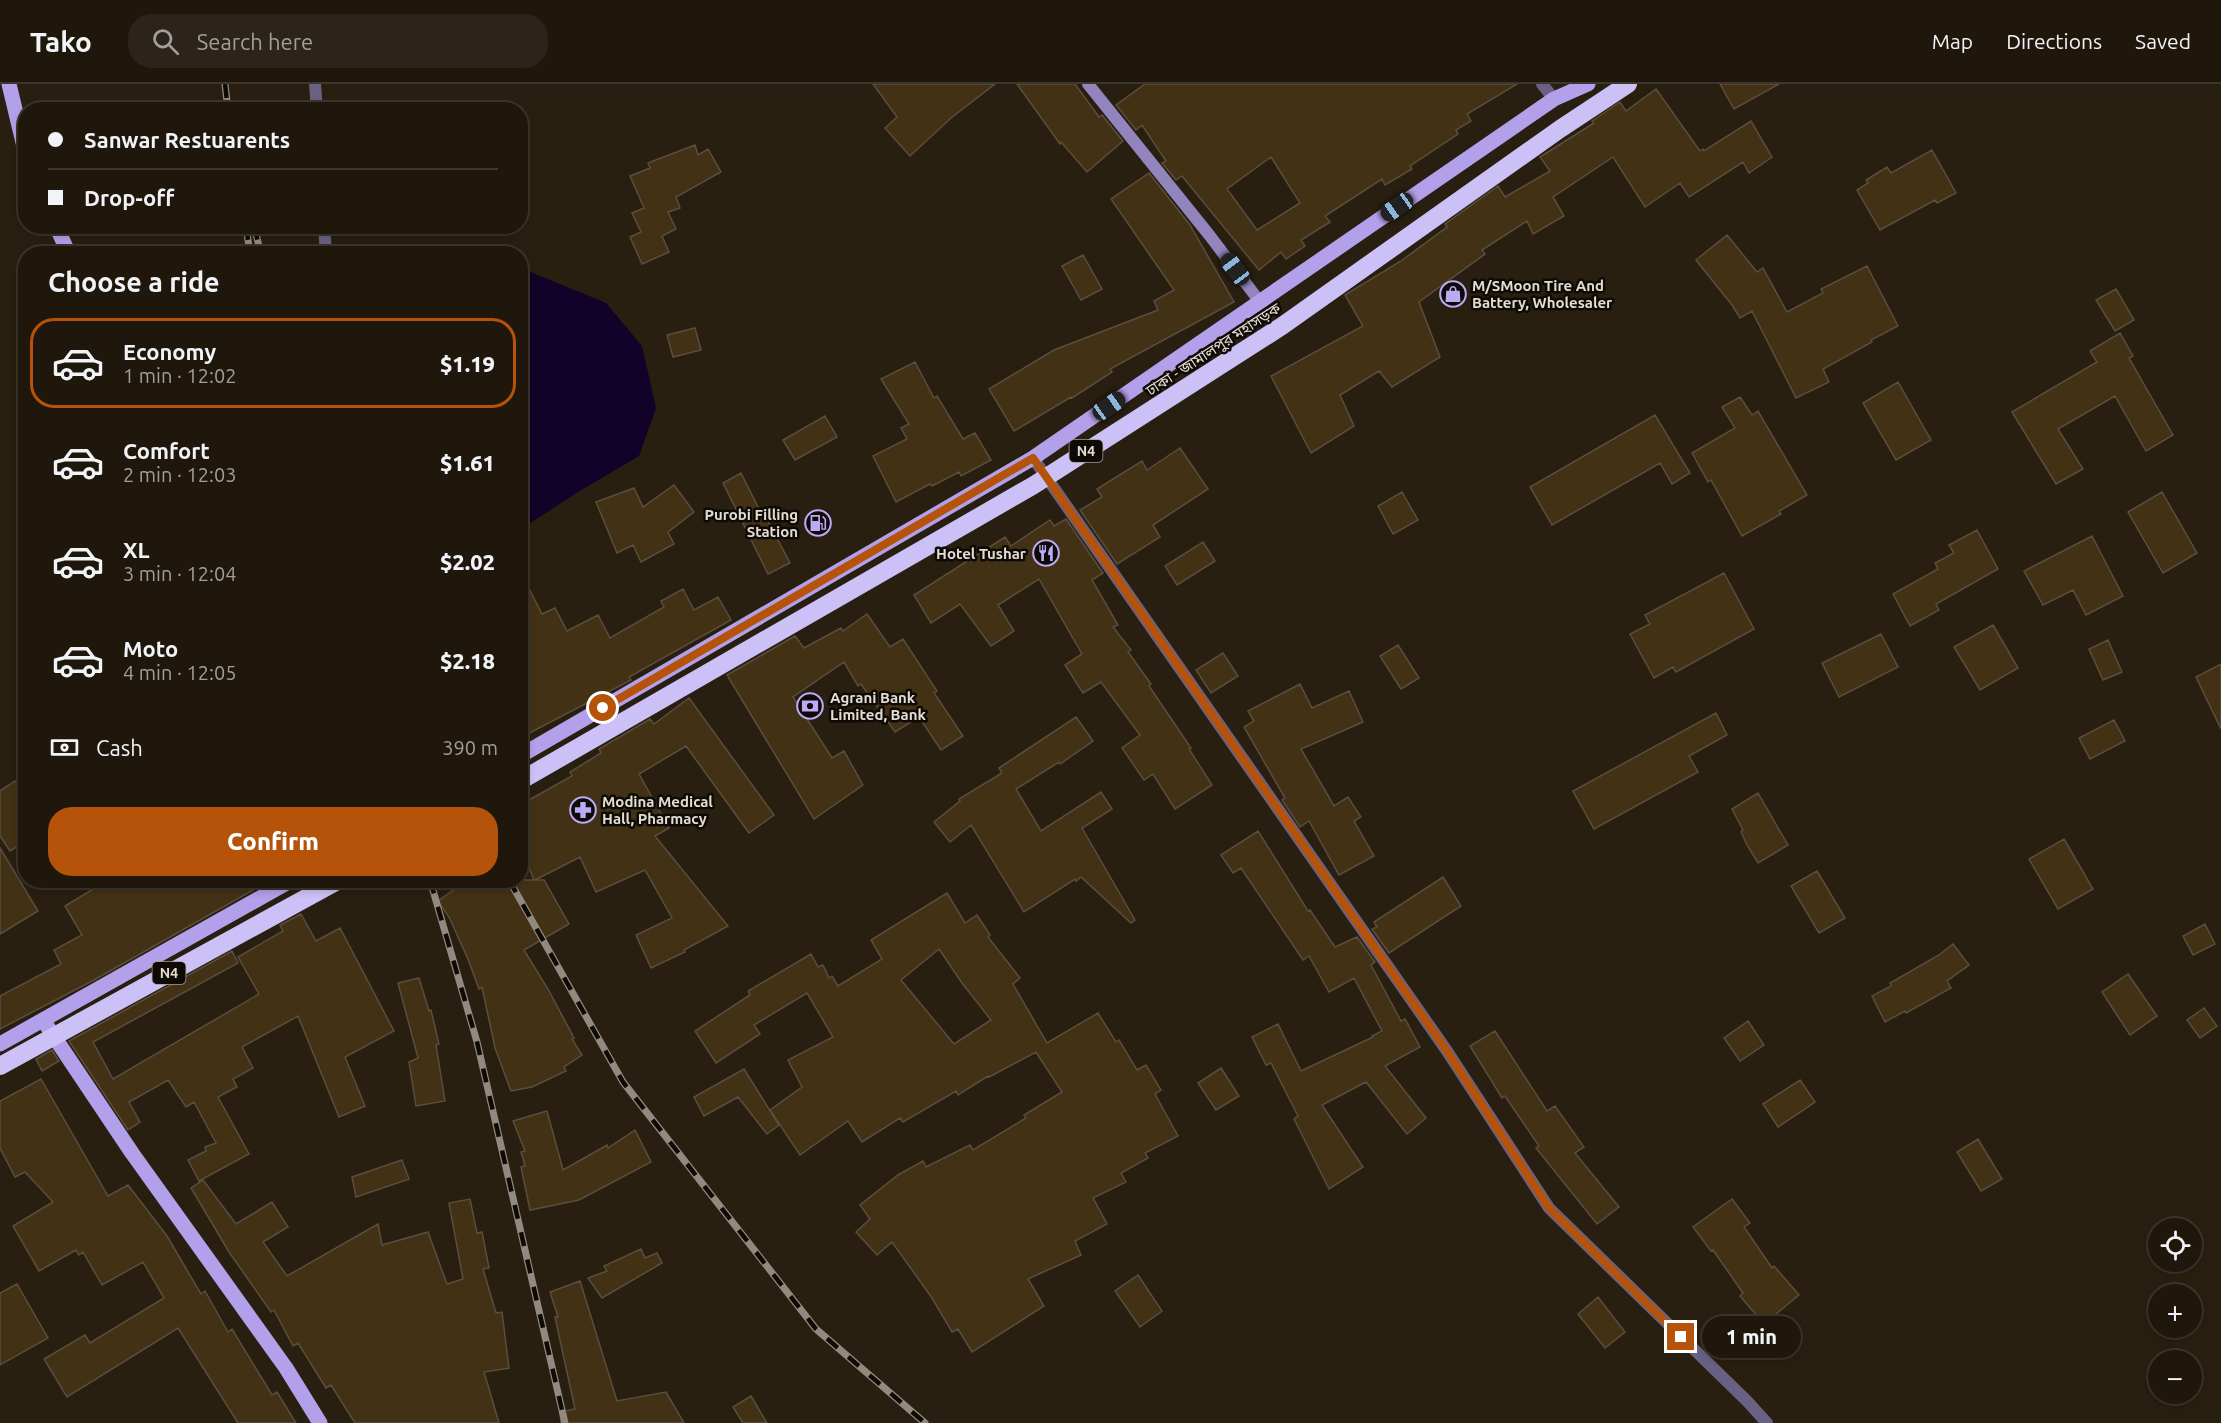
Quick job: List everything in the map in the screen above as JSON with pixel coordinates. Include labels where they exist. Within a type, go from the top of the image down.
[{"type":"highway","name":"ঢাকা - জামালপুর মহাসড়ক","points":[[528,776],[1044,479],[1282,326],[1560,129],[1628,84]]},
{"type":"highway","name":"N4","points":[[0,1066],[324,888]]},
{"type":"main road","points":[[9,84],[18,122]]},
{"type":"main road","points":[[1088,84],[1260,302]]},
{"type":"main road","points":[[528,751],[1033,458],[1554,99],[1588,84]]},
{"type":"main road","points":[[0,1044],[278,888]]},
{"type":"main road","points":[[43,1020],[132,1153],[286,1368],[320,1423]]},
{"type":"street","points":[[315,84],[316,102]]},
{"type":"street","points":[[1542,84],[1554,99]]},
{"type":"street","points":[[1033,458],[1447,1051],[1549,1208],[1767,1423]]},
{"type":"shaded area","points":[[528,271],[606,303],[642,346],[656,408],[639,456],[528,524]]},
{"type":"building","points":[[873,84],[995,84],[951,118],[910,156],[885,128],[897,117]]},
{"type":"building","points":[[1017,84],[1075,84],[1099,117],[1102,115],[1123,141],[1087,172],[1061,142],[1060,144]]},
{"type":"building","points":[[1145,84],[1517,84],[1467,114],[1471,121],[1456,130],[1458,134],[1410,166],[1412,169],[1385,185],[1382,179],[1325,216],[1330,222],[1301,240],[1305,246],[1286,259],[1281,252],[1259,270],[1182,176],[1176,180],[1162,163],[1166,161],[1142,125],[1136,130],[1116,105]],"holes":[[[1271,157],[1300,203],[1257,230],[1227,189]]]},
{"type":"building","points":[[1720,84],[1779,84],[1734,109]]},
{"type":"building","points":[[1656,89],[1700,151],[1703,149],[1704,151],[1751,121],[1772,157],[1749,173],[1743,162],[1689,197],[1680,183],[1645,207],[1613,157],[1553,197],[1564,216],[1533,234],[1527,221],[1482,250],[1485,254],[1419,302],[1440,357],[1392,387],[1379,371],[1340,395],[1354,426],[1311,453],[1271,376],[1363,326],[1345,295],[1401,261],[1447,227],[1445,224],[1498,186],[1505,197],[1550,171],[1540,157],[1594,123],[1592,121],[1620,102],[1626,111]]},
{"type":"building","points":[[695,145],[698,155],[708,149],[721,172],[676,197],[680,208],[668,212],[676,229],[662,236],[669,252],[642,264],[630,237],[641,232],[632,213],[644,208],[630,176],[650,168],[648,163]]},
{"type":"building","points":[[1932,150],[1956,193],[1937,203],[1935,200],[1880,230],[1857,190],[1868,183],[1866,180],[1887,167],[1891,173]]},
{"type":"building","points":[[1149,173],[1190,225],[1234,302],[1110,369],[1112,372],[1072,398],[1014,431],[989,389],[1054,350],[1158,310],[1154,301],[1174,290],[1111,199]]},
{"type":"building","points":[[1727,235],[1757,272],[1763,268],[1787,312],[1823,293],[1821,289],[1867,266],[1898,326],[1823,369],[1829,382],[1796,398],[1752,311],[1740,318],[1696,260]]},
{"type":"building","points":[[1083,255],[1102,289],[1081,300],[1062,266]]},
{"type":"building","points":[[2116,289],[2134,320],[2115,331],[2096,300]]},
{"type":"building","points":[[695,328],[701,350],[673,357],[667,335]]},
{"type":"building","points":[[2120,333],[2133,356],[2129,358],[2173,435],[2146,451],[2115,396],[2058,429],[2083,469],[2056,484],[2012,412],[2097,362],[2090,351]]},
{"type":"building","points":[[915,362],[934,398],[937,396],[963,439],[975,433],[991,460],[961,476],[959,472],[932,486],[930,484],[896,502],[873,456],[907,439],[901,428],[909,424],[881,379]]},
{"type":"building","points":[[1898,382],[1931,440],[1896,460],[1863,403]]},
{"type":"building","points":[[1740,397],[1752,415],[1758,411],[1807,495],[1779,511],[1781,514],[1742,536],[1711,480],[1708,482],[1692,453],[1735,428],[1722,407]]},
{"type":"building","points":[[1655,415],[1690,473],[1672,484],[1660,463],[1552,525],[1530,487]]},
{"type":"building","points":[[825,416],[837,437],[795,460],[783,440]]},
{"type":"building","points":[[1180,448],[1208,489],[1153,525],[1160,537],[1117,564],[1080,510],[1102,497],[1097,489],[1142,461],[1147,470]]},
{"type":"building","points":[[741,473],[790,563],[768,574],[723,483]]},
{"type":"building","points":[[674,485],[694,512],[668,532],[674,544],[641,562],[633,545],[617,553],[596,502],[634,488],[643,507]]},
{"type":"building","points":[[1402,492],[1418,520],[1393,534],[1378,506]]},
{"type":"building","points":[[2162,492],[2197,553],[2163,573],[2128,512]]},
{"type":"building","points":[[1066,519],[1103,573],[1092,580],[1118,625],[1113,627],[1131,650],[1128,652],[1151,684],[1149,686],[1191,748],[1189,749],[1212,785],[1175,809],[1153,774],[1144,780],[1122,748],[1140,735],[1101,682],[1083,693],[1065,665],[1082,654],[1039,579],[998,605],[1014,631],[991,646],[960,604],[931,623],[914,595],[1005,537],[1011,546],[1050,520],[1054,526]]},
{"type":"building","points":[[1977,530],[1998,569],[1936,604],[1939,610],[1910,626],[1893,594],[1938,569],[1935,563],[1954,553],[1949,545]]},
{"type":"building","points":[[2092,536],[2123,596],[2086,615],[2073,590],[2043,605],[2024,571]]},
{"type":"building","points":[[1203,542],[1215,561],[1177,585],[1165,566]]},
{"type":"building","points":[[1724,573],[1754,629],[1676,672],[1673,667],[1654,678],[1630,634],[1650,624],[1645,615]]},
{"type":"building","points":[[528,587],[542,614],[555,608],[567,631],[598,615],[610,638],[664,607],[661,601],[683,589],[694,610],[718,597],[731,620],[629,677],[631,680],[528,734]]},
{"type":"building","points":[[867,614],[890,647],[903,639],[937,691],[934,693],[963,736],[941,750],[919,717],[895,732],[861,684],[858,686],[844,662],[793,697],[832,758],[844,751],[863,785],[814,819],[727,675],[795,636],[804,648],[841,628],[843,631]]},
{"type":"building","points":[[1993,625],[2018,668],[1980,690],[1954,647]]},
{"type":"building","points":[[1881,634],[1898,667],[1839,697],[1822,663]]},
{"type":"building","points":[[2108,640],[2122,672],[2103,680],[2089,649]]},
{"type":"building","points":[[1398,645],[1419,678],[1401,689],[1380,656]]},
{"type":"building","points":[[1223,653],[1238,676],[1211,693],[1196,670]]},
{"type":"building","points":[[2221,664],[2221,729],[2196,677]]},
{"type":"building","points":[[1300,684],[1312,708],[1349,691],[1363,722],[1301,749],[1334,806],[1348,797],[1361,817],[1354,821],[1374,856],[1339,875],[1309,821],[1300,827],[1282,800],[1285,798],[1244,727],[1254,721],[1248,711]]},
{"type":"building","points":[[689,698],[774,815],[749,833],[686,746],[639,774],[669,828],[655,836],[728,926],[684,950],[685,952],[651,968],[636,935],[672,918],[645,870],[596,892],[580,857],[535,880],[544,880],[569,924],[524,950],[548,989],[582,1055],[564,1067],[566,1071],[532,1087],[511,1091],[495,1048],[482,987],[479,989],[449,917],[438,901],[457,888],[528,888],[528,880],[534,880],[528,865],[528,801],[572,776],[570,772],[601,753],[599,749],[650,719],[654,724]]},
{"type":"building","points":[[1716,713],[1727,735],[1689,756],[1698,772],[1594,829],[1573,791]]},
{"type":"building","points":[[1076,717],[1093,741],[1060,764],[1059,762],[1016,789],[1041,831],[1101,792],[1112,809],[1082,828],[1135,920],[1131,923],[1081,877],[1024,912],[971,825],[950,842],[934,822],[960,801],[959,799],[1002,773],[999,768]]},
{"type":"building","points":[[2114,720],[2125,741],[2090,759],[2079,738]]},
{"type":"building","points":[[15,781],[18,785],[18,846],[10,851],[0,836],[0,791]]},
{"type":"building","points":[[1758,793],[1788,845],[1758,863],[1747,845],[1741,832],[1743,830],[1732,809]]},
{"type":"building","points":[[1258,831],[1308,911],[1310,910],[1335,947],[1357,937],[1375,962],[1371,965],[1401,1021],[1405,1019],[1420,1047],[1385,1066],[1426,1118],[1407,1134],[1366,1082],[1322,1105],[1363,1167],[1329,1189],[1294,1119],[1298,1116],[1271,1063],[1266,1065],[1252,1037],[1278,1024],[1301,1071],[1382,1031],[1354,978],[1329,992],[1309,956],[1303,960],[1241,868],[1233,873],[1221,855]]},
{"type":"building","points":[[2064,839],[2093,889],[2058,909],[2029,859]]},
{"type":"building","points":[[0,848],[18,878],[18,888],[24,888],[38,911],[0,934]]},
{"type":"building","points":[[1817,871],[1845,918],[1819,933],[1791,886]]},
{"type":"building","points":[[1443,877],[1461,906],[1389,953],[1372,929],[1377,927],[1374,922]]},
{"type":"building","points":[[95,888],[257,888],[94,980],[0,1029],[0,996],[61,964],[54,950],[82,935],[65,906]]},
{"type":"building","points":[[947,893],[965,923],[977,915],[990,935],[988,937],[1020,978],[1013,984],[1047,1043],[1098,1013],[1116,1042],[1119,1040],[1137,1070],[1146,1065],[1161,1090],[1155,1094],[1178,1136],[1145,1153],[1148,1158],[1121,1173],[1126,1182],[1093,1198],[1107,1224],[1075,1241],[1081,1255],[1028,1279],[1044,1306],[972,1352],[958,1329],[952,1332],[932,1298],[892,1242],[877,1255],[856,1232],[870,1219],[860,1205],[898,1175],[923,1161],[926,1167],[970,1145],[973,1150],[1026,1118],[1024,1115],[1062,1092],[1036,1052],[988,1076],[958,1095],[956,1091],[903,1122],[900,1118],[862,1142],[848,1121],[800,1155],[770,1110],[802,1087],[788,1060],[833,1037],[807,993],[754,1025],[760,1034],[716,1063],[695,1031],[750,995],[748,991],[811,954],[818,967],[823,965],[829,978],[832,976],[838,986],[882,959],[871,940]],"holes":[[[939,949],[991,1020],[954,1044],[901,980]]]},
{"type":"building","points":[[301,914],[316,941],[340,928],[394,1031],[345,1057],[365,1106],[339,1117],[298,1016],[242,1047],[253,1068],[233,1079],[237,1087],[218,1097],[249,1154],[199,1181],[188,1160],[206,1151],[205,1147],[216,1143],[194,1102],[186,1107],[168,1080],[129,1102],[140,1122],[128,1130],[69,1041],[232,951],[238,963],[93,1042],[113,1079],[259,994],[238,957],[283,931],[280,925]]},
{"type":"building","points":[[2205,924],[2215,944],[2193,955],[2183,936]]},
{"type":"building","points":[[1953,944],[1969,965],[1947,981],[1951,988],[1885,1022],[1872,996],[1891,986],[1890,983],[1939,955]]},
{"type":"building","points":[[2128,974],[2157,1016],[2130,1035],[2102,992]]},
{"type":"building","points":[[419,978],[429,1011],[431,1010],[439,1044],[436,1045],[445,1101],[416,1106],[409,1062],[418,1058],[398,983]]},
{"type":"building","points":[[2204,1008],[2217,1026],[2200,1038],[2187,1020]]},
{"type":"building","points":[[1748,1021],[1764,1045],[1740,1061],[1724,1038]]},
{"type":"building","points":[[1495,1031],[1547,1111],[1555,1106],[1584,1147],[1575,1153],[1619,1207],[1597,1224],[1536,1148],[1539,1146],[1505,1096],[1502,1098],[1470,1046]]},
{"type":"building","points":[[52,1050],[59,1061],[42,1071],[36,1059]]},
{"type":"building","points":[[1221,1068],[1239,1096],[1216,1110],[1198,1083]]},
{"type":"building","points":[[744,1069],[779,1125],[767,1134],[738,1097],[704,1116],[694,1097]]},
{"type":"building","points":[[41,1079],[108,1196],[128,1185],[167,1236],[201,1294],[205,1291],[228,1332],[232,1329],[272,1395],[277,1392],[296,1423],[238,1423],[178,1328],[67,1397],[44,1359],[85,1335],[90,1343],[164,1298],[143,1262],[102,1285],[83,1252],[79,1255],[76,1250],[39,1271],[13,1226],[53,1202],[25,1172],[15,1177],[0,1148],[0,1101]]},
{"type":"building","points":[[1800,1080],[1815,1102],[1778,1127],[1763,1104]]},
{"type":"building","points":[[547,1111],[563,1170],[607,1145],[608,1148],[635,1130],[651,1162],[579,1200],[530,1210],[521,1167],[525,1166],[521,1152],[525,1151],[513,1121]]},
{"type":"building","points":[[1978,1139],[2002,1179],[1981,1191],[1957,1152]]},
{"type":"building","points":[[402,1160],[409,1179],[356,1197],[352,1177]]},
{"type":"building","points":[[203,1180],[236,1224],[272,1202],[288,1227],[263,1242],[287,1276],[378,1224],[382,1245],[428,1232],[447,1284],[463,1279],[449,1203],[470,1199],[477,1233],[482,1232],[489,1268],[483,1269],[496,1313],[502,1312],[509,1368],[484,1372],[499,1423],[355,1423],[331,1385],[326,1388],[298,1343],[293,1346],[274,1310],[271,1312],[229,1252],[191,1188]]},
{"type":"building","points":[[1732,1199],[1750,1223],[1744,1227],[1772,1268],[1774,1266],[1799,1295],[1764,1324],[1740,1296],[1743,1293],[1713,1250],[1711,1251],[1693,1227]]},
{"type":"building","points":[[641,1249],[645,1258],[657,1253],[662,1263],[602,1298],[588,1278],[607,1271],[604,1266]]},
{"type":"building","points":[[1138,1275],[1162,1311],[1140,1327],[1115,1291]]},
{"type":"building","points":[[580,1281],[617,1401],[666,1392],[684,1423],[561,1423],[560,1412],[575,1409],[555,1317],[558,1317],[550,1292]]},
{"type":"building","points":[[17,1284],[48,1338],[0,1365],[0,1293]]},
{"type":"building","points":[[1598,1297],[1625,1332],[1605,1348],[1578,1314]]},
{"type":"building","points":[[751,1396],[767,1423],[743,1423],[733,1407]]},
{"type":"railway","points":[[225,84],[227,102]]},
{"type":"railway","points":[[247,234],[249,246]]},
{"type":"railway","points":[[256,234],[259,246]]},
{"type":"railway","points":[[432,888],[477,1042],[565,1423]]},
{"type":"railway","points":[[514,888],[623,1082],[816,1329],[925,1423]]},
{"type":"place","name":"M/SMoon Tire And Battery, Wholesaler","points":[[1453,294]]},
{"type":"place","name":"Purobi Filling Station","points":[[818,523]]},
{"type":"place","name":"Hotel Tushar","points":[[1046,553]]},
{"type":"place","name":"Agrani Bank Limited, Bank","points":[[810,706]]},
{"type":"place","name":"Modina Medical Hall, Pharmacy","points":[[583,810]]},
{"type":"route","points":[[603,708],[1033,458],[1447,1051],[1549,1208],[1681,1337]]}]
